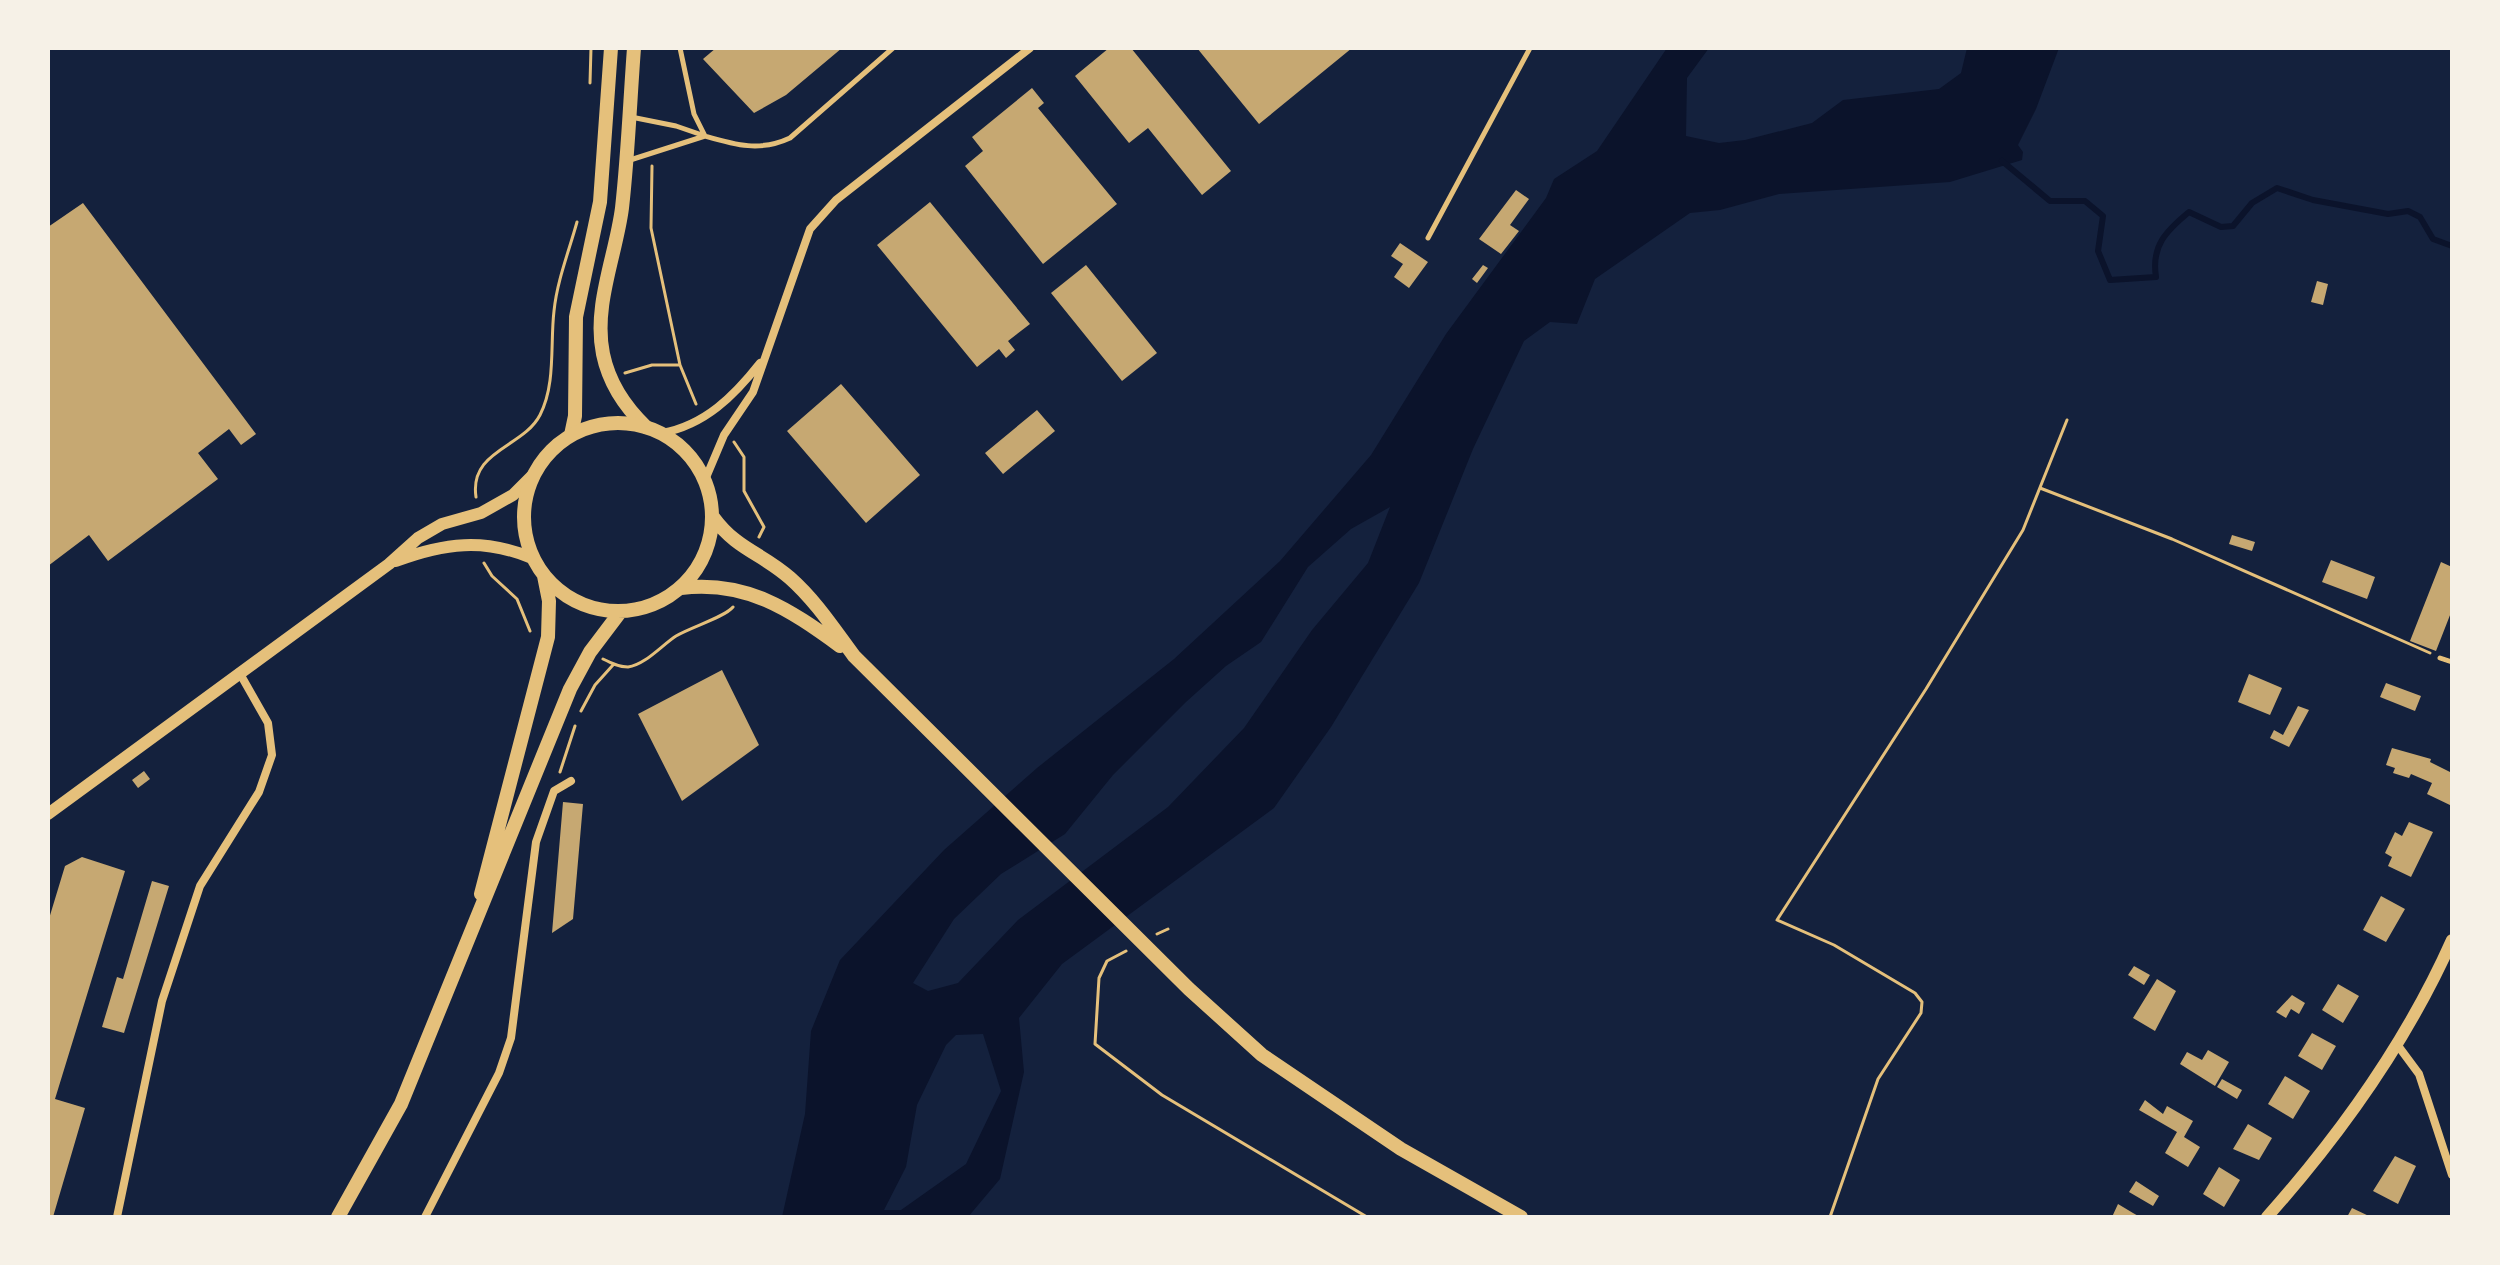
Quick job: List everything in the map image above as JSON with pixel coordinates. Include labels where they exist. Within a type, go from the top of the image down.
[{"type":"main road","points":[[571,435],[575,416],[576,317],[600,202],[611,48]]},
{"type":"main road","points":[[634,48],[631,117],[621,211],[606,288],[602,353],[620,397],[646,427]]},
{"type":"main road","points":[[621,422],[646,427],[662,433],[688,453],[705,480],[713,517],[704,556],[681,588],[653,605],[621,611],[578,603],[544,576],[532,558],[524,527],[525,500],[533,475],[543,459],[571,435],[595,425],[621,422]]},
{"type":"main road","points":[[713,517],[736,544],[788,576],[809,597],[854,656],[1189,989],[1262,1055],[1401,1149],[1524,1217]]},
{"type":"main road","points":[[475,918],[548,637],[549,601],[544,576]]},
{"type":"main road","points":[[681,588],[706,585],[736,590],[787,608],[854,656]]},
{"type":"main road","points":[[338,1217],[401,1104],[570,689],[590,652],[621,611]]},
{"type":"street","points":[[705,480],[724,435],[753,392],[810,229],[836,200],[1030,48]]},
{"type":"street","points":[[662,433],[681,430],[705,418],[740,388],[763,359]]},
{"type":"street","points":[[48,814],[389,564],[418,538],[442,524],[481,513],[513,495],[533,475]]},
{"type":"street","points":[[389,564],[438,548],[485,543],[532,558]]},
{"type":"street","points":[[117,1217],[162,1001],[200,886],[259,792],[272,755],[268,723],[239,672]]},
{"type":"street","points":[[425,1217],[499,1073],[511,1038],[536,842],[554,791],[571,781]]},
{"type":"street","points":[[2267,1217],[2318,1159],[2396,1043],[2451,944]]},
{"type":"street","points":[[2396,1043],[2419,1074],[2452,1175]]},
{"type":"lane","points":[[680,48],[694,114],[705,136]]},
{"type":"lane","points":[[631,117],[676,126],[751,148],[775,145],[790,138],[893,48]]},
{"type":"lane","points":[[1428,238],[1530,48]]},
{"type":"lane","points":[[626,162],[705,136]]},
{"type":"lane","points":[[2440,658],[2452,662]]},
{"type":"path","points":[[590,91],[591,48]]},
{"type":"path","points":[[652,152],[651,228],[680,365],[705,418]]},
{"type":"path","points":[[481,513],[475,487],[486,459],[528,429],[540,415],[549,384],[554,309],[579,214]]},
{"type":"path","points":[[1830,1217],[1878,1079],[1921,1013],[1922,1002],[1915,993],[1834,945],[1777,920],[1926,689],[2023,530],[2067,420]]},
{"type":"path","points":[[724,435],[737,445],[744,457],[744,491],[764,527],[751,553]]},
{"type":"path","points":[[2040,488],[2172,539],[2440,658]]},
{"type":"path","points":[[485,543],[484,561],[492,576],[517,599],[527,628],[548,637]]},
{"type":"path","points":[[590,652],[613,665],[638,664],[705,620],[725,615],[732,609],[736,590]]},
{"type":"path","points":[[554,791],[577,717],[595,685],[613,665]]},
{"type":"path","points":[[1156,935],[1168,929]]},
{"type":"path","points":[[1132,948],[1107,961],[1099,978],[1095,1044],[1162,1095],[1367,1217]]},
{"type":"water","points":[[1667,48],[1709,48],[1687,78],[1686,136],[1719,143],[1745,140],[1812,123],[1843,100],[1939,89],[1961,73],[1967,48],[2059,48],[2036,109],[2018,145],[2023,152],[2022,160],[1950,182],[1779,194],[1720,210],[1690,213],[1595,279],[1577,324],[1550,322],[1524,341],[1473,449],[1419,583],[1331,727],[1274,808],[1062,964],[1019,1018],[1024,1072],[1000,1179],[968,1217],[782,1217],[805,1114],[811,1031],[840,960],[944,850],[1037,768],[1174,659],[1280,561],[1371,455],[1446,334],[1546,198],[1554,179],[1597,151]],"holes":[[[1390,507],[1368,563],[1312,630],[1244,728],[1168,807],[1018,920],[958,983],[928,991],[913,983],[954,919],[1001,874],[1065,834],[1113,775],[1186,702],[1226,666],[1261,642],[1308,567],[1351,529]],[[983,1034],[1001,1091],[966,1164],[901,1210],[884,1210],[906,1167],[917,1105],[946,1045],[956,1035]]]},
{"type":"building","points":[[716,48],[842,48],[786,95],[754,113],[703,59]]},
{"type":"building","points":[[1109,48],[1131,48],[1231,171],[1202,195],[1148,128],[1129,143],[1075,76]]},
{"type":"building","points":[[1197,48],[1352,48],[1259,124]]},
{"type":"building","points":[[1032,88],[1044,103],[1038,108],[1117,204],[1043,264],[965,166],[983,151],[972,137]]},
{"type":"building","points":[[1516,190],[1529,199],[1510,225],[1519,231],[1501,254],[1479,239]]},
{"type":"building","points":[[930,202],[1030,324],[1008,341],[1015,350],[1006,358],[999,349],[977,367],[877,245]]},
{"type":"building","points":[[83,203],[256,434],[241,445],[229,429],[198,453],[218,479],[108,561],[89,535],[48,566],[48,227]]},
{"type":"building","points":[[1400,243],[1428,262],[1409,288],[1394,277],[1403,264],[1391,256]]},
{"type":"building","points":[[1086,265],[1157,353],[1122,381],[1051,293]]},
{"type":"building","points":[[1483,265],[1488,268],[1477,283],[1472,279]]},
{"type":"building","points":[[2317,281],[2328,284],[2323,305],[2311,302]]},
{"type":"building","points":[[841,384],[920,475],[866,523],[787,431]]},
{"type":"building","points":[[1037,410],[1055,431],[1003,474],[985,453]]},
{"type":"building","points":[[2232,535],[2255,542],[2252,551],[2229,544]]},
{"type":"building","points":[[2331,560],[2375,577],[2367,599],[2322,582]]},
{"type":"building","points":[[2441,562],[2452,567],[2452,610],[2436,651],[2410,641]]},
{"type":"building","points":[[722,670],[759,745],[682,801],[638,714]]},
{"type":"building","points":[[2249,674],[2282,688],[2270,715],[2238,702]]},
{"type":"building","points":[[2386,683],[2421,696],[2415,711],[2380,697]]},
{"type":"building","points":[[2298,706],[2309,710],[2289,747],[2270,738],[2274,730],[2283,735]]},
{"type":"building","points":[[2392,748],[2431,759],[2430,762],[2452,773],[2452,806],[2427,794],[2432,783],[2411,774],[2409,778],[2393,773],[2395,768],[2386,765]]},
{"type":"building","points":[[144,771],[150,779],[138,788],[132,780]]},
{"type":"building","points":[[563,802],[583,804],[573,919],[552,933]]},
{"type":"building","points":[[2409,822],[2433,832],[2411,877],[2388,866],[2392,857],[2385,853],[2395,832],[2402,836]]},
{"type":"building","points":[[82,857],[125,871],[55,1099],[85,1108],[53,1217],[48,1217],[48,922],[65,866]]},
{"type":"building","points":[[152,881],[169,886],[124,1033],[102,1027],[117,977],[123,979]]},
{"type":"building","points":[[2381,896],[2405,909],[2386,942],[2363,930]]},
{"type":"building","points":[[2134,966],[2150,975],[2144,985],[2128,975]]},
{"type":"building","points":[[2157,979],[2176,991],[2155,1031],[2133,1018]]},
{"type":"building","points":[[2338,984],[2359,996],[2343,1023],[2322,1010]]},
{"type":"building","points":[[2292,995],[2305,1003],[2299,1014],[2291,1009],[2286,1018],[2276,1012]]},
{"type":"building","points":[[2312,1033],[2336,1046],[2322,1070],[2298,1056]]},
{"type":"building","points":[[2208,1050],[2229,1062],[2215,1086],[2180,1064],[2187,1052],[2202,1060]]},
{"type":"building","points":[[2285,1076],[2310,1091],[2293,1119],[2268,1104]]},
{"type":"building","points":[[2222,1079],[2242,1090],[2237,1099],[2217,1087]]},
{"type":"building","points":[[2145,1100],[2163,1114],[2167,1106],[2193,1121],[2184,1137],[2200,1147],[2188,1167],[2165,1153],[2177,1132],[2139,1110]]},
{"type":"building","points":[[2248,1124],[2272,1138],[2259,1160],[2233,1149]]},
{"type":"building","points":[[2395,1156],[2416,1166],[2398,1204],[2373,1191]]},
{"type":"building","points":[[2219,1167],[2240,1180],[2224,1207],[2203,1194]]},
{"type":"building","points":[[2136,1181],[2159,1196],[2153,1206],[2129,1192]]},
{"type":"building","points":[[2118,1204],[2133,1213],[2140,1217],[2112,1217]]},
{"type":"building","points":[[2352,1208],[2371,1217],[2347,1217]]},
{"type":"waterway","points":[[2002,161],[2050,201],[2085,201],[2103,216],[2098,251],[2110,280],[2156,277],[2156,256],[2162,240],[2189,212],[2221,227],[2233,226],[2252,203],[2277,188],[2313,200],[2388,214],[2408,211],[2420,217],[2433,239],[2452,246]]}]
